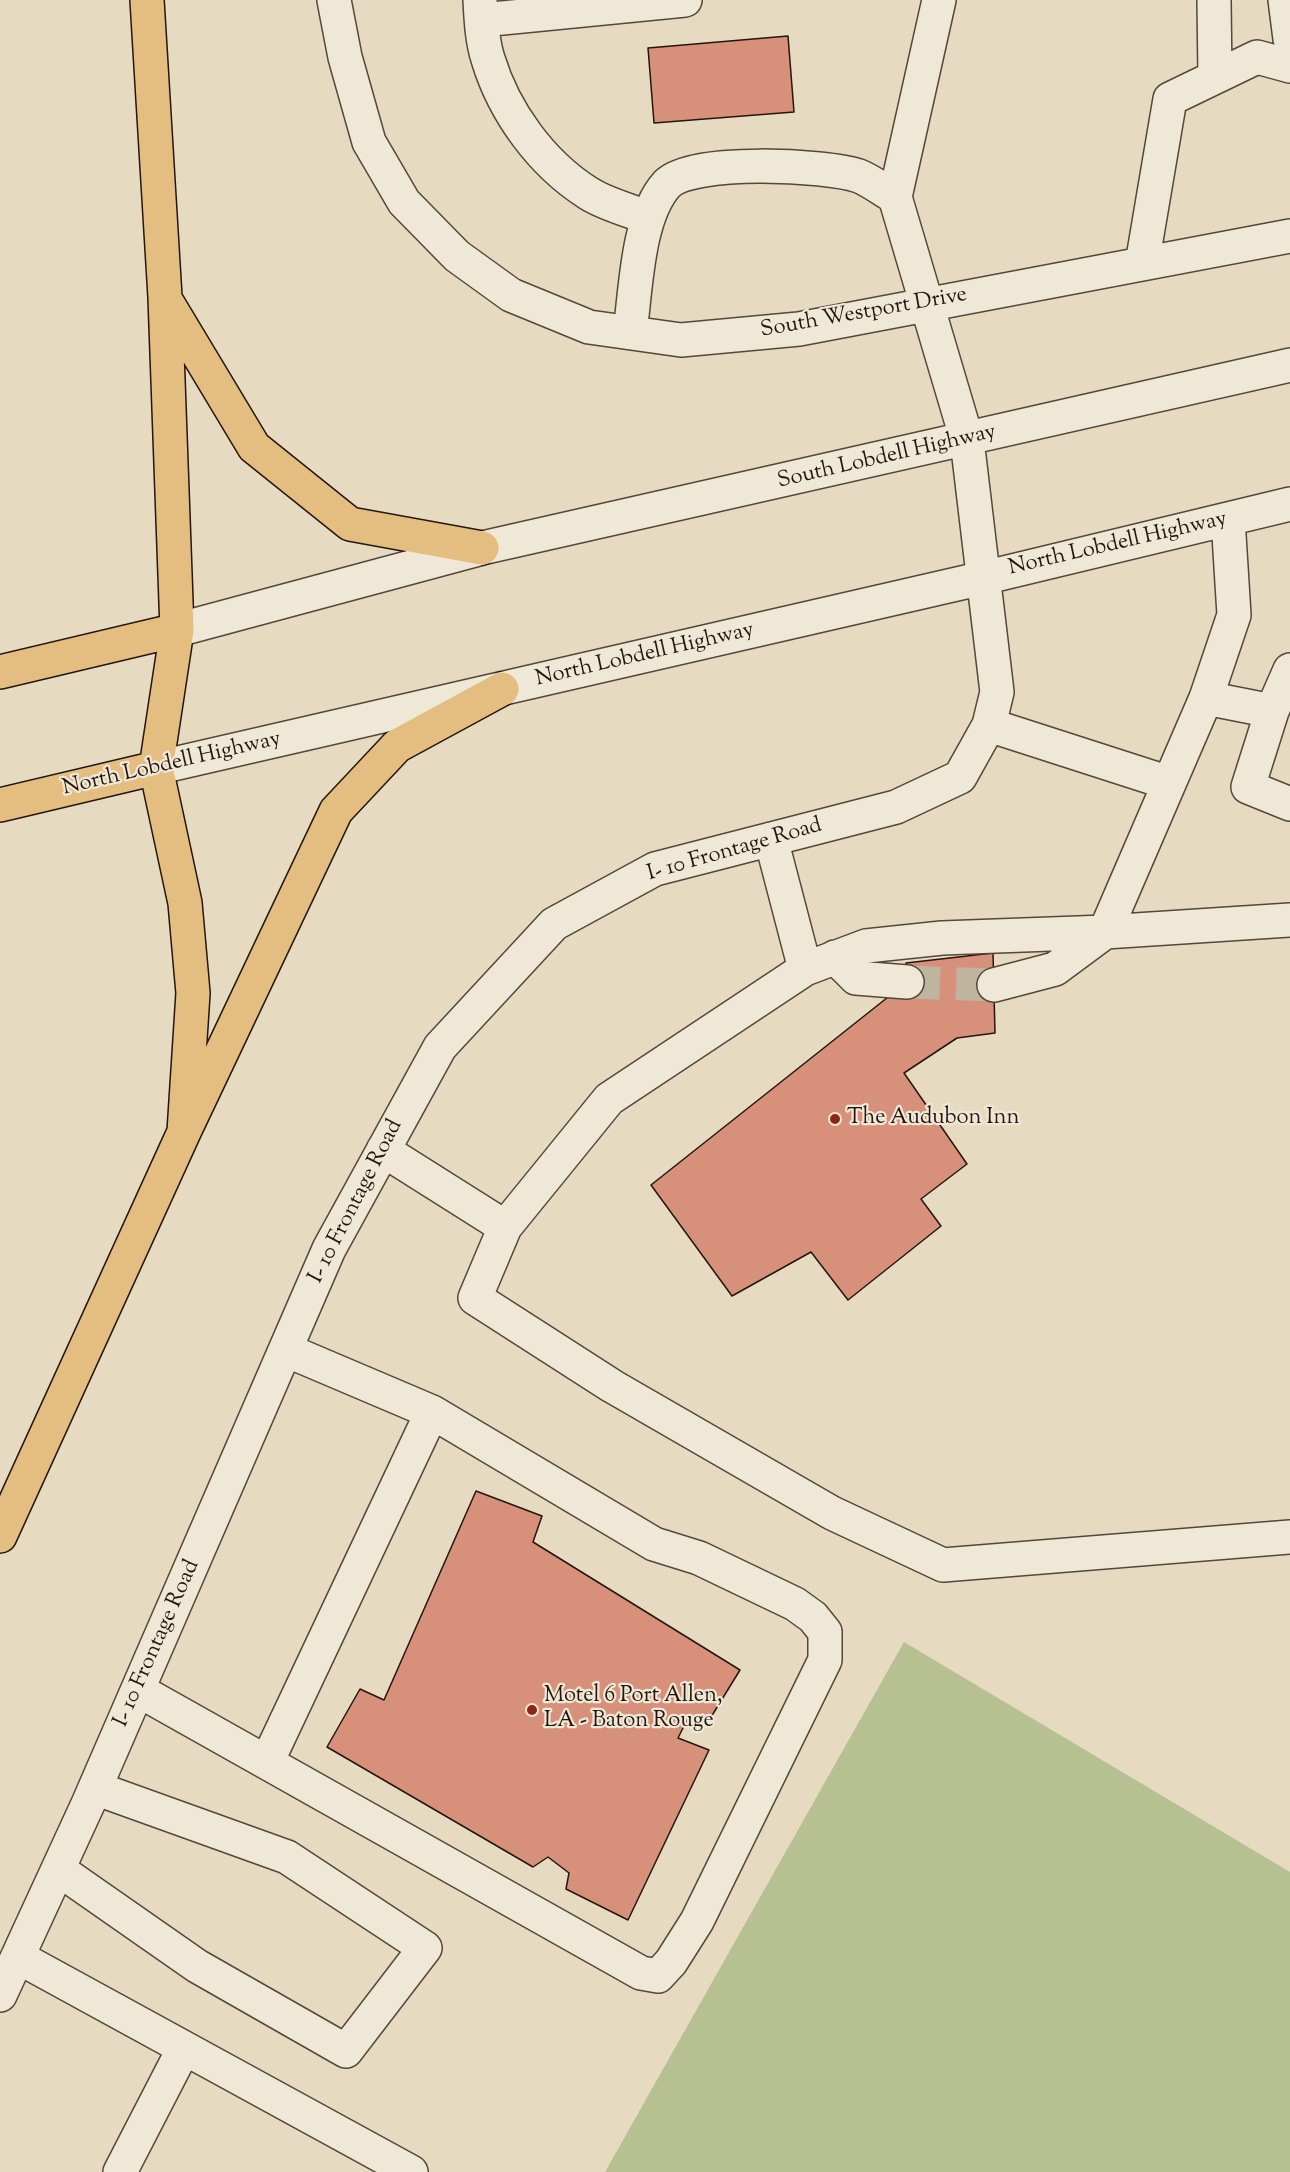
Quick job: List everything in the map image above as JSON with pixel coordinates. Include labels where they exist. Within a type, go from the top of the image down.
[{"type":"highway","points":[[147,0],[165,297],[177,630],[156,768],[185,903],[193,993],[183,1132]]},
{"type":"highway","points":[[165,297],[254,447],[350,524],[482,548]]},
{"type":"highway","points":[[0,672],[177,630]]},
{"type":"highway","points":[[0,1536],[183,1132],[336,811],[398,746],[502,689]]},
{"type":"highway","name":"North Lobdell Highway","points":[[0,805],[156,768]]},
{"type":"street","name":"South Westport Drive","points":[[334,0],[345,57],[369,142],[404,202],[457,256],[511,295],[589,327],[681,340],[799,329],[1290,236]]},
{"type":"street","points":[[647,217],[590,194],[560,173],[535,146],[510,110],[488,59],[481,10],[685,0]]},
{"type":"street","points":[[939,0],[894,197],[967,440],[983,578]]},
{"type":"street","points":[[1214,0],[1215,78]]},
{"type":"street","points":[[1285,0],[1290,39]]},
{"type":"street","points":[[1142,264],[1170,99],[1257,57],[1290,66]]},
{"type":"street","points":[[630,332],[647,217],[668,183],[694,172],[729,166],[810,167],[860,176],[894,197]]},
{"type":"street","name":"South Lobdell Highway","points":[[177,630],[482,548],[1290,365]]},
{"type":"street","name":"North Lobdell Highway","points":[[156,768],[983,578],[1290,504]]},
{"type":"street","points":[[994,986],[1055,969],[1105,932],[1206,698],[1233,615],[1228,519]]},
{"type":"street","name":"I- 10 Frontage Road","points":[[0,1995],[95,1788],[329,1249],[440,1047],[554,924],[655,869],[896,807],[960,777],[989,725],[997,692],[983,578]]},
{"type":"street","points":[[1290,670],[1272,711],[1248,787],[1290,804]]},
{"type":"street","points":[[1206,698],[1272,711]]},
{"type":"street","points":[[989,725],[1169,783]]},
{"type":"street","points":[[771,839],[805,969]]},
{"type":"street","points":[[1290,920],[1105,932],[942,938],[866,946],[805,969],[609,1099],[505,1227],[476,1298],[612,1386],[832,1513],[943,1565],[1290,1537]]},
{"type":"street","points":[[835,957],[856,978],[907,982]]},
{"type":"street","points":[[383,1150],[505,1227]]},
{"type":"street","points":[[138,1690],[641,1973],[658,1976],[671,1962],[697,1921],[825,1660],[825,1632],[813,1617],[795,1604],[699,1558],[654,1544],[432,1412],[286,1350]]},
{"type":"street","points":[[267,1762],[432,1412]]},
{"type":"street","points":[[58,1869],[197,1966],[346,2051],[425,1948],[287,1857],[95,1788]]},
{"type":"street","points":[[18,1957],[411,2172]]},
{"type":"street","points":[[120,2172],[184,2048]]},
{"type":"green space","points":[[904,1642],[1290,1872],[1290,2172],[605,2172]]},
{"type":"building","points":[[788,36],[794,112],[654,123],[648,48]]},
{"type":"building","name":"The Audubon Inn","points":[[993,953],[995,1033],[957,1038],[904,1073],[967,1164],[921,1199],[941,1226],[848,1300],[811,1252],[732,1296],[651,1185],[907,982],[906,963]]},
{"type":"building","name":"Motel 6 Port Allen, LA - Baton Rouge","points":[[476,1491],[542,1516],[533,1542],[740,1670],[708,1722],[687,1720],[678,1738],[709,1750],[628,1920],[566,1889],[569,1873],[548,1857],[533,1867],[327,1747],[360,1689],[384,1700]]},
{"type":"tunnel","points":[[907,982],[994,985]]},
{"type":"place","name":"The Audubon Inn","points":[[835,1119]]},
{"type":"place","name":"Motel 6 Port Allen, LA - Baton Rouge","points":[[532,1710]]}]
